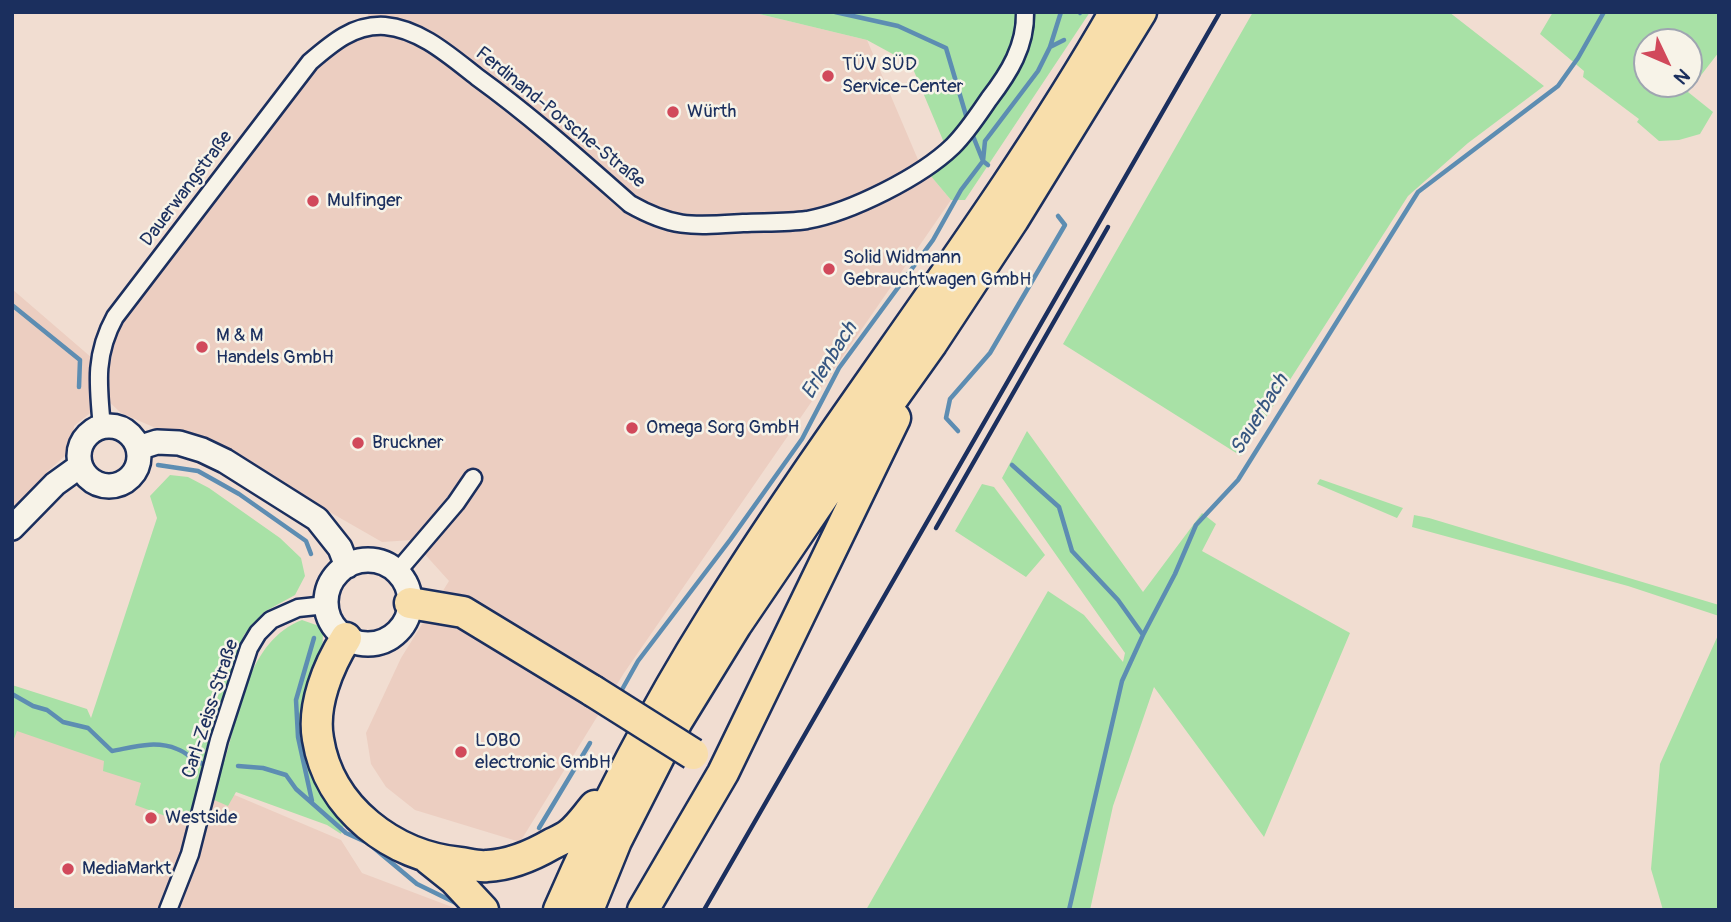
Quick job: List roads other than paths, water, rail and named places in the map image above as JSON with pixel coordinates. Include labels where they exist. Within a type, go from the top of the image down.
[{"type":"highway","points":[[559,910],[619,780],[658,708],[720,606],[1002,192],[1115,12]]},
{"type":"highway","points":[[588,910],[616,841],[677,721],[736,625],[932,343],[1049,164],[1141,12]]},
{"type":"highway","points":[[643,910],[723,773],[932,343]]},
{"type":"highway","points":[[410,603],[463,612],[723,773]]},
{"type":"highway","points":[[346,638],[331,666],[318,711],[317,737],[323,762],[337,792],[360,819],[396,845],[426,857],[487,866],[531,856],[570,834],[619,780]]},
{"type":"highway","points":[[426,857],[454,879],[483,910]]},
{"type":"street","name":"Ferdinand-Porsche-Straße","points":[[367,20],[398,28],[429,42],[527,113],[630,204],[672,223],[693,226],[807,219],[875,197],[920,171],[953,146],[1008,74],[1021,44],[1025,12]]},
{"type":"street","name":"Dauerwangstraße","points":[[102,427],[97,373],[106,333],[115,317],[310,62],[340,37],[367,20]]},
{"type":"street","points":[[102,427],[120,428],[134,440],[138,448],[136,468],[123,484],[102,486],[93,483],[80,467],[79,450],[82,442],[94,430],[102,427]]},
{"type":"street","points":[[138,448],[157,442],[179,443],[225,461],[317,520],[340,548],[347,566]]},
{"type":"street","points":[[12,528],[55,484],[80,467]]},
{"type":"street","points":[[397,572],[456,503],[473,478]]},
{"type":"street","points":[[360,561],[373,561],[386,564],[397,572],[408,592],[410,603],[401,628],[379,643],[367,645],[346,638],[336,630],[326,605],[331,582],[347,566],[360,561]]},
{"type":"street","name":"Carl-Zeiss-Straße","points":[[168,910],[190,854],[219,740],[249,648],[258,632],[271,620],[298,608],[326,605]]},
{"type":"waterway","points":[[835,12],[898,26],[946,48],[968,122]]},
{"type":"waterway","name":"Erlenbach","points":[[619,695],[638,661],[730,540],[802,439],[839,368],[933,240],[961,190],[983,161],[985,141],[1038,71],[1050,47],[1061,12]]},
{"type":"waterway","name":"Sauerbach","points":[[1069,910],[1122,681],[1196,525],[1238,480],[1418,192],[1558,86],[1578,58],[1604,12]]},
{"type":"waterway","name":"Erlenbach","points":[[1050,47],[1064,40]]},
{"type":"waterway","points":[[971,131],[983,161],[988,165]]},
{"type":"waterway","points":[[958,431],[946,418],[950,399],[990,353],[1065,225],[1058,216]]},
{"type":"waterway","points":[[12,305],[80,360],[79,387]]},
{"type":"waterway","points":[[158,465],[198,471],[239,494],[306,541],[311,554]]},
{"type":"waterway","points":[[1012,465],[1059,507],[1072,551],[1118,600],[1143,635]]},
{"type":"waterway","points":[[312,801],[298,737],[296,700],[314,638]]},
{"type":"waterway","points":[[12,694],[33,706],[47,710],[63,722],[88,728],[112,751],[144,745],[169,746],[200,763],[210,765]]},
{"type":"waterway","name":"Erlenbach","points":[[539,828],[590,743]]},
{"type":"waterway","points":[[238,766],[263,768],[286,775],[296,789],[346,833],[368,843],[417,884],[462,906]]},
{"type":"railway","points":[[704,910],[1220,12]]},
{"type":"railway","points":[[936,528],[1108,227]]},
{"type":"place","name":"TÜV SÜD Service-Center","points":[[828,76]]},
{"type":"place","name":"Würth","points":[[673,112]]},
{"type":"place","name":"Mulfinger","points":[[313,201]]},
{"type":"place","name":"Solid Widmann Gebrauchtwagen GmbH","points":[[829,269]]},
{"type":"place","name":"M & M Handels GmbH","points":[[202,347]]},
{"type":"place","name":"Omega Sorg GmbH","points":[[632,428]]},
{"type":"place","name":"Bruckner","points":[[358,443]]},
{"type":"place","name":"LOBO electronic GmbH","points":[[461,752]]},
{"type":"place","name":"Westside","points":[[151,818]]},
{"type":"place","name":"MediaMarkt","points":[[68,869]]}]
